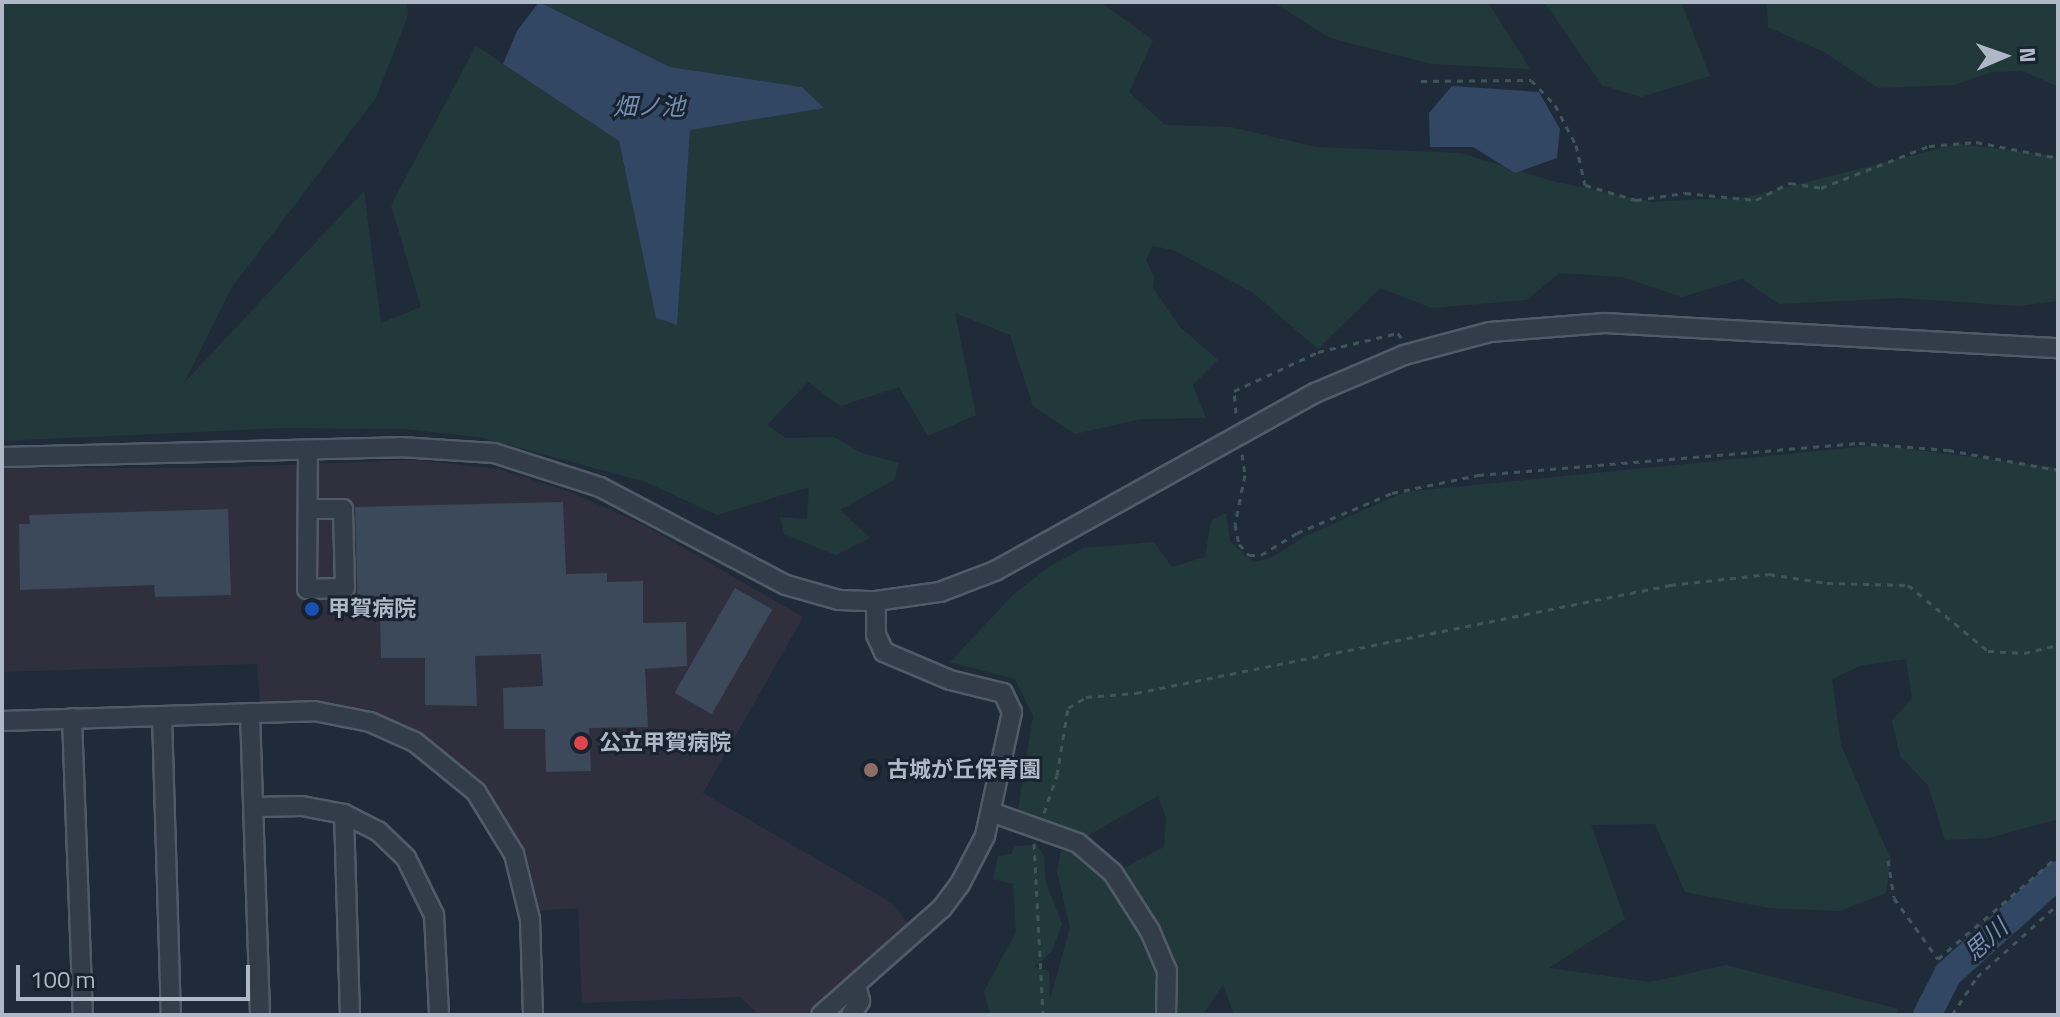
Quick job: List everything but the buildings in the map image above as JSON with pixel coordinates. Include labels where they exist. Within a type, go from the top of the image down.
[{"type":"street","points":[[2,457],[436,447],[520,458],[600,487],[786,585],[839,600],[876,601],[940,592],[995,571],[1262,421],[1409,353],[1490,332],[1605,323],[2058,348]]},
{"type":"street","points":[[308,451],[311,509],[304,518],[307,589],[345,588],[343,509],[311,509]]},
{"type":"street","points":[[821,1015],[942,908],[974,860],[991,812],[1012,712],[1003,693],[950,680],[884,652],[876,635],[876,601]]},
{"type":"street","points":[[2,721],[314,711],[370,722],[426,749],[476,792],[506,838],[525,887],[533,1015]]},
{"type":"street","points":[[250,713],[260,1015]]},
{"type":"street","points":[[162,716],[171,1015]]},
{"type":"street","points":[[72,718],[83,1015]]},
{"type":"street","points":[[254,807],[302,806],[344,814],[399,850],[425,888],[436,927],[439,1015]]},
{"type":"street","points":[[991,812],[1078,843],[1113,873],[1150,931],[1167,971],[1166,1015]]},
{"type":"street","points":[[344,814],[350,1015]]},
{"type":"street","points":[[851,1015],[860,1001],[856,984]]},
{"type":"path","points":[[1421,81],[1531,80],[1555,105],[1576,145],[1585,185],[1636,200],[1685,193],[1756,200],[1790,183],[1821,188],[1945,145],[1976,142],[2058,158]]},
{"type":"path","points":[[1236,413],[1234,391],[1318,352],[1398,333],[1409,353]]},
{"type":"path","points":[[1242,450],[1245,475],[1235,524],[1239,544],[1249,555],[1261,555],[1297,533],[1392,493],[1478,475],[1859,443],[1948,450],[2058,470]]},
{"type":"path","points":[[1043,1015],[1033,846],[1057,775],[1068,708],[1077,701],[1136,693],[1547,606],[1769,574],[1827,583],[1908,585],[1926,597],[1957,631],[1988,651],[2024,653],[2058,645]]},
{"type":"path","points":[[1888,860],[1894,898],[1938,959],[2058,856]]},
{"type":"path","points":[[1952,1015],[1977,977],[2058,904]]},
{"type":"shaded area","name":"公立甲賀病院","points":[[414,460],[499,469],[570,492],[644,525],[803,617],[703,793],[892,903],[912,928],[809,1015],[758,1015],[741,997],[582,1003],[578,908],[537,911],[530,869],[504,818],[467,773],[417,735],[260,705],[257,664],[2,672],[2,468],[207,468]]},
{"type":"green space","points":[[2,2],[407,2],[408,15],[376,98],[232,287],[184,383],[364,191],[381,323],[421,307],[391,205],[476,46],[619,141],[656,318],[676,325],[690,130],[822,108],[802,87],[670,67],[539,2],[1100,2],[1153,40],[1129,92],[1165,125],[1231,127],[1316,147],[1460,153],[1552,181],[1651,202],[1747,197],[1958,144],[2058,156],[2058,301],[2019,306],[1901,298],[1779,304],[1742,279],[1682,297],[1622,277],[1559,273],[1527,300],[1432,308],[1380,288],[1318,349],[1252,292],[1173,250],[1153,246],[1146,260],[1154,277],[1153,288],[1180,327],[1218,360],[1193,385],[1206,418],[1141,419],[1075,434],[1033,406],[1010,335],[955,313],[976,415],[928,436],[899,387],[840,406],[808,382],[767,425],[786,438],[834,437],[862,453],[899,463],[894,480],[840,510],[870,538],[836,555],[784,534],[780,517],[807,519],[809,487],[717,515],[646,482],[479,437],[404,429],[283,428],[2,441]]},
{"type":"green space","points":[[1273,2],[1488,2],[1530,69],[1432,64],[1330,38]]},
{"type":"green space","points":[[1544,2],[1681,2],[1710,76],[1641,97],[1602,85]]},
{"type":"green space","points":[[1767,2],[2058,2],[2058,87],[2023,71],[1992,72],[1954,85],[1878,88],[1824,52],[1768,27]]},
{"type":"green space","points":[[1878,445],[2058,468],[2058,819],[1989,838],[1945,840],[1928,785],[1900,756],[1892,721],[1912,698],[1906,659],[1860,666],[1832,679],[1841,745],[1891,860],[1886,893],[1840,911],[1769,908],[1685,892],[1655,824],[1591,825],[1625,919],[1549,968],[1650,982],[1726,965],[1898,1009],[1896,1015],[1234,1015],[1223,984],[1203,1015],[990,1015],[984,991],[1016,932],[1013,884],[993,879],[998,856],[1011,854],[1015,846],[1037,845],[1044,856],[1046,883],[1062,924],[1052,951],[1034,967],[1049,971],[1050,1000],[1070,927],[1057,872],[1061,850],[1084,856],[1112,874],[1164,847],[1166,818],[1158,796],[1085,837],[1018,810],[1033,716],[1015,679],[950,662],[1014,594],[1049,567],[1083,548],[1154,542],[1172,567],[1205,557],[1211,521],[1226,513],[1230,541],[1253,562],[1271,558],[1304,537],[1404,492]]},
{"type":"water","name":"畑ノ池","points":[[539,2],[670,67],[802,87],[824,108],[690,130],[677,325],[656,318],[619,141],[503,64],[517,31]]},
{"type":"water","points":[[1452,86],[1539,92],[1560,129],[1557,158],[1515,173],[1473,147],[1430,147],[1429,113]]},
{"type":"waterway","name":"思川","points":[[1927,1015],[1948,974],[2058,875]]},
{"type":"place","name":"甲賀病院","points":[[312,609]]},
{"type":"place","name":"公立甲賀病院","points":[[581,743]]},
{"type":"place","name":"古城が丘保育園","points":[[871,770]]}]
